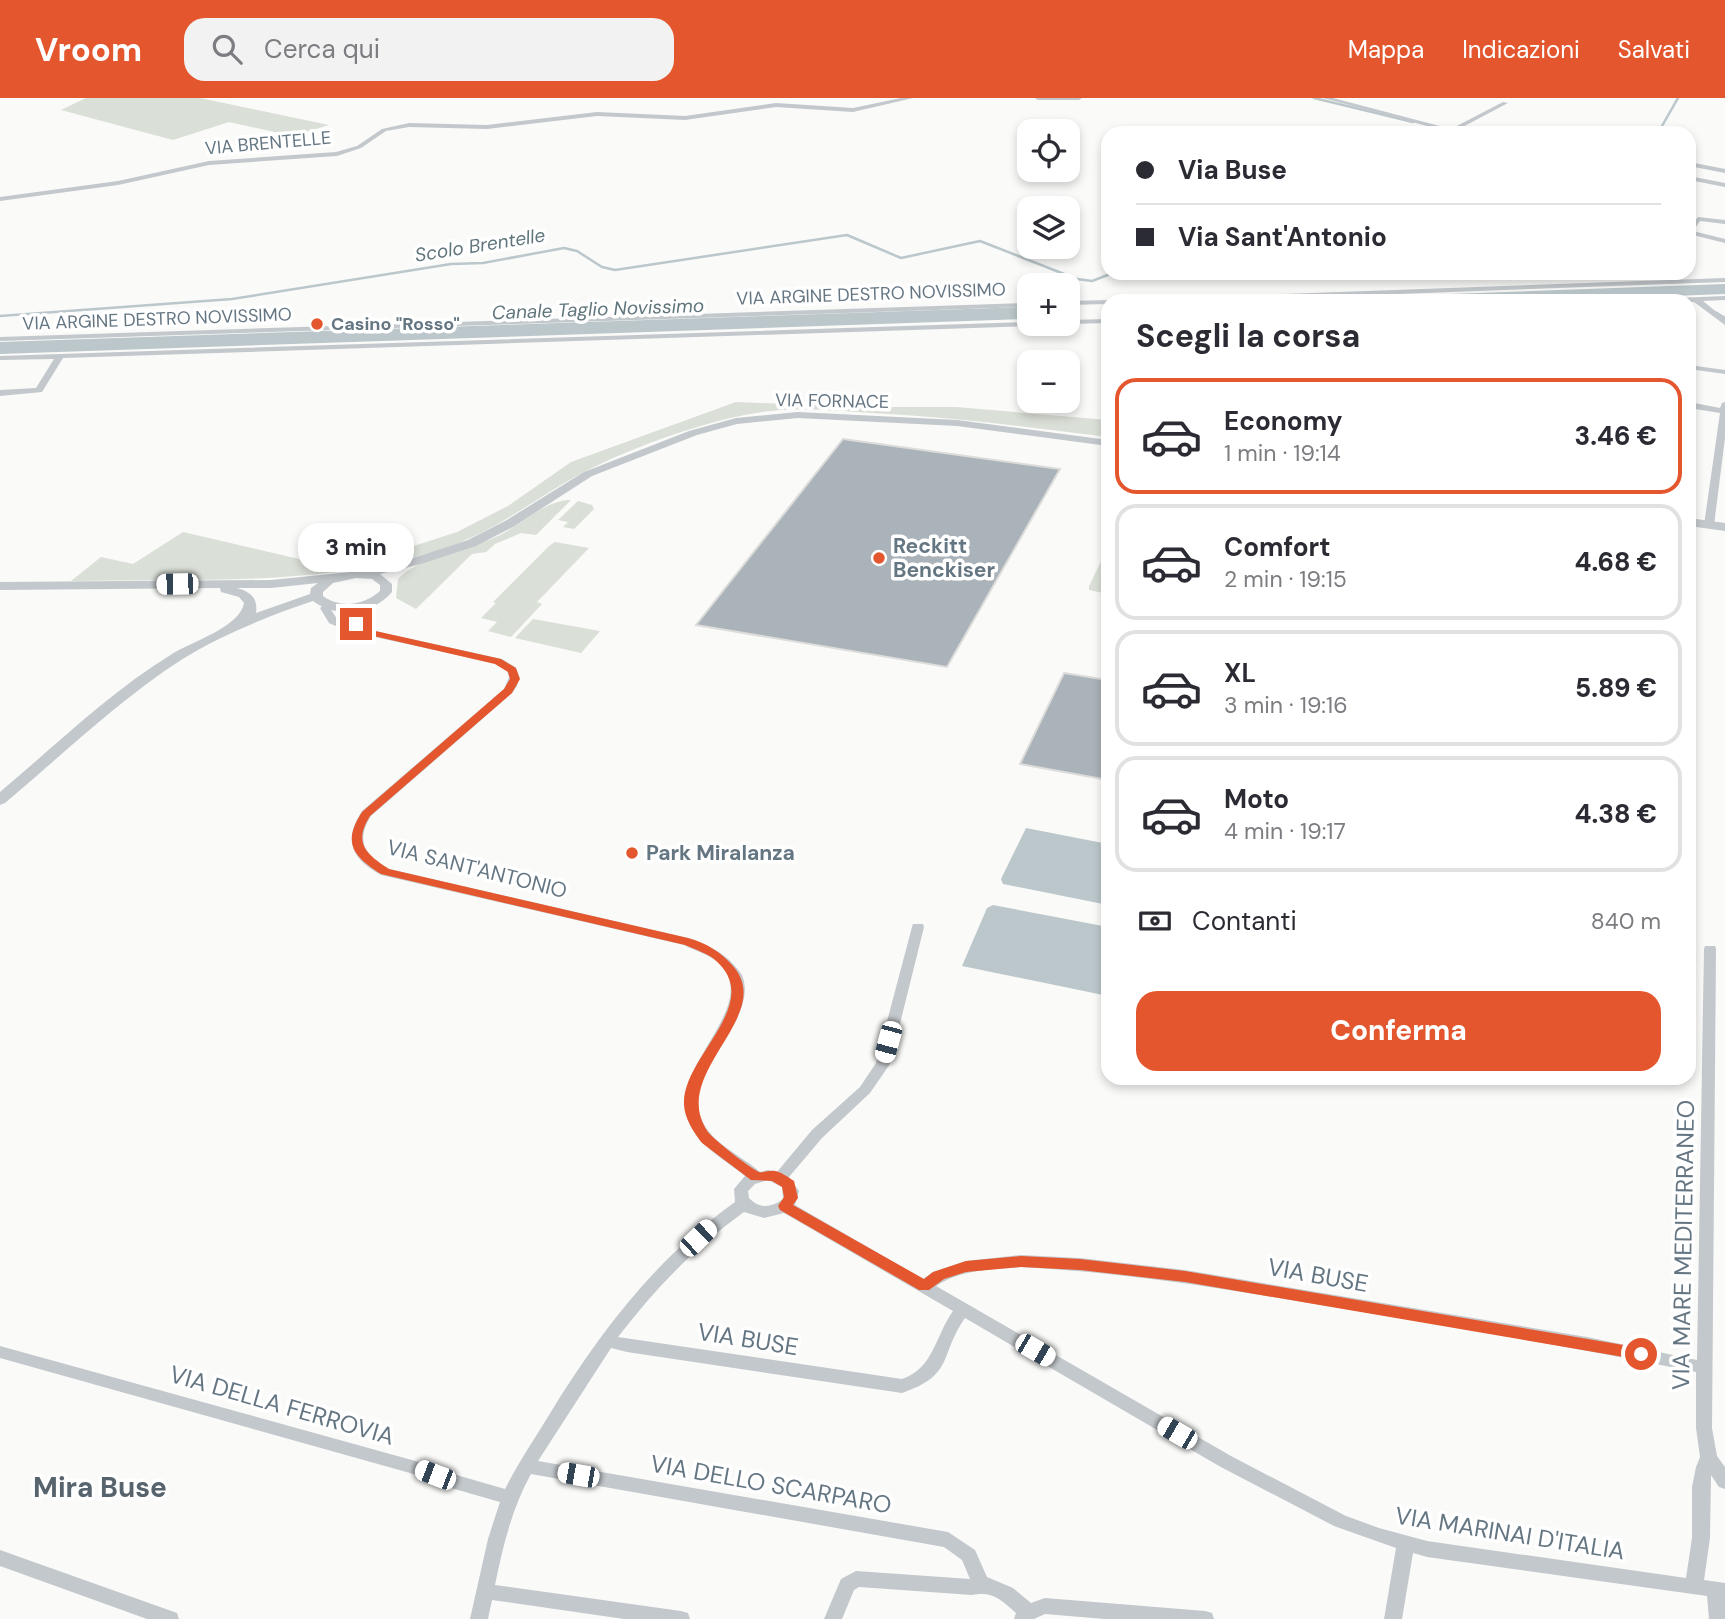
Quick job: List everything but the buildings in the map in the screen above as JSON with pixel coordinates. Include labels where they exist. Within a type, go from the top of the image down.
[{"type":"street","name":"VIA BRENTELLE","points":[[0,199],[118,183],[209,163],[337,154],[359,147],[384,130],[410,125],[487,127],[588,114],[677,119],[767,106],[846,110],[910,98]]},
{"type":"street","points":[[1038,98],[1079,98]]},
{"type":"street","points":[[1326,98],[1434,126]]},
{"type":"street","points":[[824,100],[876,106]]},
{"type":"street","points":[[1467,126],[1505,103]]},
{"type":"street","points":[[1696,165],[1725,171]]},
{"type":"street","points":[[1696,180],[1725,186]]},
{"type":"street","points":[[1696,222],[1698,219],[1725,222]]},
{"type":"street","points":[[1696,234],[1725,240]]},
{"type":"street","points":[[1338,294],[1725,280]]},
{"type":"street","points":[[1696,299],[1725,298]]},
{"type":"street","points":[[1696,299],[1725,323]]},
{"type":"street","points":[[1080,303],[1101,302]]},
{"type":"street","name":"VIA ARGINE DESTRO NOVISSIMO","points":[[0,339],[1017,305]]},
{"type":"street","points":[[1080,322],[1101,321]]},
{"type":"street","points":[[0,358],[1017,324]]},
{"type":"street","points":[[0,393],[39,390],[60,356]]},
{"type":"street","points":[[1696,368],[1725,372]]},
{"type":"street","points":[[1696,406],[1724,408],[1709,525]]},
{"type":"street","name":"VIA FORNACE","points":[[271,584],[362,574],[417,561],[496,531],[573,483],[607,466],[693,433],[736,421],[810,415],[957,423],[1101,442]]},
{"type":"street","points":[[1696,523],[1725,527]]},
{"type":"street","name":"VIA FORNACE","points":[[362,606],[380,598],[395,575],[417,561]]},
{"type":"street","points":[[362,574],[380,578],[387,587]]},
{"type":"street","points":[[321,600],[321,585],[335,577]]},
{"type":"street","points":[[203,583],[236,591],[249,598],[248,614],[234,628]]},
{"type":"street","points":[[0,586],[271,584],[348,608],[362,606]]},
{"type":"street","points":[[0,800],[146,678],[190,649],[263,616],[321,600]]},
{"type":"street","name":"VIA SANT'ANTONIO","points":[[321,600],[333,621],[351,629],[498,662],[509,667],[515,679],[508,691],[366,814],[356,833],[360,852],[370,863],[385,872],[688,942],[717,956],[735,976],[737,1000],[696,1080],[690,1106],[695,1123],[706,1139],[756,1177]]},
{"type":"street","points":[[362,606],[355,621],[368,632]]},
{"type":"street","points":[[780,1178],[817,1134],[865,1090],[883,1064],[918,927]]},
{"type":"street","name":"VIA MARE MEDITERRANEO","points":[[1710,949],[1704,1429],[1725,1482]]},
{"type":"street","points":[[768,1175],[780,1178],[791,1188],[791,1198],[785,1206],[773,1212],[760,1212],[744,1204],[741,1189],[756,1177],[768,1175]]},
{"type":"street","points":[[479,1619],[484,1591],[510,1498],[565,1402],[609,1341],[667,1269],[714,1223],[744,1204]]},
{"type":"street","name":"VIA MARINAI D'ITALIA","points":[[785,1206],[1304,1504],[1339,1521],[1406,1544],[1454,1553],[1720,1591]]},
{"type":"street","name":"VIA BUSE","points":[[924,1286],[939,1276],[966,1267],[1021,1261],[1185,1276],[1587,1343],[1706,1368]]},
{"type":"street","name":"VIA BUSE","points":[[609,1341],[627,1346],[902,1386],[913,1383],[937,1364],[950,1325],[963,1309]]},
{"type":"street","name":"VIA DELLA FERROVIA","points":[[0,1352],[406,1465],[510,1498]]},
{"type":"street","name":"VIA MARE MEDITERRANEO","points":[[1696,1587],[1694,1572],[1701,1538],[1701,1483],[1704,1468],[1717,1459]]},
{"type":"street","name":"VIA DELLO SCARPARO","points":[[526,1466],[948,1540],[968,1555],[977,1577],[984,1585]]},
{"type":"street","points":[[1393,1619],[1406,1544]]},
{"type":"street","points":[[0,1558],[170,1619]]},
{"type":"street","points":[[832,1619],[848,1585],[856,1579],[972,1587],[984,1585],[1007,1594],[1025,1615],[1045,1606],[1064,1606],[1205,1619]]},
{"type":"street","points":[[484,1591],[681,1619]]},
{"type":"street","points":[[1718,1619],[1720,1591]]},
{"type":"shaded area","points":[[86,98],[200,98],[329,125],[293,136],[229,122],[173,140],[61,110]]},
{"type":"shaded area","points":[[1725,284],[1725,294],[1696,295],[1449,294]]},
{"type":"shaded area","points":[[1017,307],[1017,319],[0,354],[0,342]]},
{"type":"shaded area","points":[[736,402],[857,407],[956,407],[1101,419],[1101,436],[931,417],[795,409],[770,411],[700,426],[629,452],[569,480],[503,521],[468,539],[405,559],[359,569],[311,575],[214,580],[71,581],[101,557],[133,564],[183,532],[316,563],[386,555],[457,532],[508,506],[571,462]]},
{"type":"shaded area","points":[[571,500],[536,535],[521,533],[495,544],[486,552],[472,554],[416,609],[396,598],[398,579],[407,571],[431,559],[498,536],[553,503]]},
{"type":"shaded area","points":[[578,501],[592,505],[594,509],[574,529],[563,527],[568,522],[558,520]]},
{"type":"shaded area","points":[[555,542],[589,548],[537,602],[542,604],[511,637],[488,631],[497,622],[481,618],[496,603],[493,602]]},
{"type":"shaded area","points":[[1101,561],[1101,593],[1089,590]]},
{"type":"shaded area","points":[[533,619],[600,631],[581,653],[515,638]]},
{"type":"shaded area","points":[[1026,828],[1101,843],[1101,904],[1003,884],[1001,879]]},
{"type":"shaded area","points":[[993,905],[1101,926],[1101,995],[962,966],[987,908]]},
{"type":"waterway","points":[[1314,98],[1413,122]]},
{"type":"waterway","name":"Scolo Brentelle","points":[[1662,126],[1678,98]]},
{"type":"waterway","name":"Scolo Brentelle","points":[[0,316],[232,299],[451,264],[483,263],[564,248],[577,251],[602,267],[615,270],[847,235],[901,258],[980,241],[1077,279],[1092,281],[1101,278]]},
{"type":"waterway","points":[[1715,312],[1725,318]]},
{"type":"place","name":"Casino \"Rosso\"","points":[[317,324]]},
{"type":"place","name":"Reckitt Benckiser","points":[[879,558]]},
{"type":"place","name":"Park Miralanza","points":[[632,853]]},
{"type":"district","name":"Mira Buse","points":[[100,1487]]},
{"type":"route","points":[[356,624],[368,632],[498,662],[506,665],[515,676],[508,691],[366,814],[356,833],[357,846],[364,858],[385,872],[688,942],[717,956],[735,976],[738,992],[735,1008],[692,1088],[690,1106],[700,1131],[706,1139],[756,1177],[774,1176],[789,1184],[792,1193],[785,1206],[924,1286],[939,1276],[966,1267],[1021,1261],[1080,1265],[1185,1276],[1641,1354]]},
{"type":"water label","name":"Canale Taglio Novissimo","points":[[598,309]]}]
